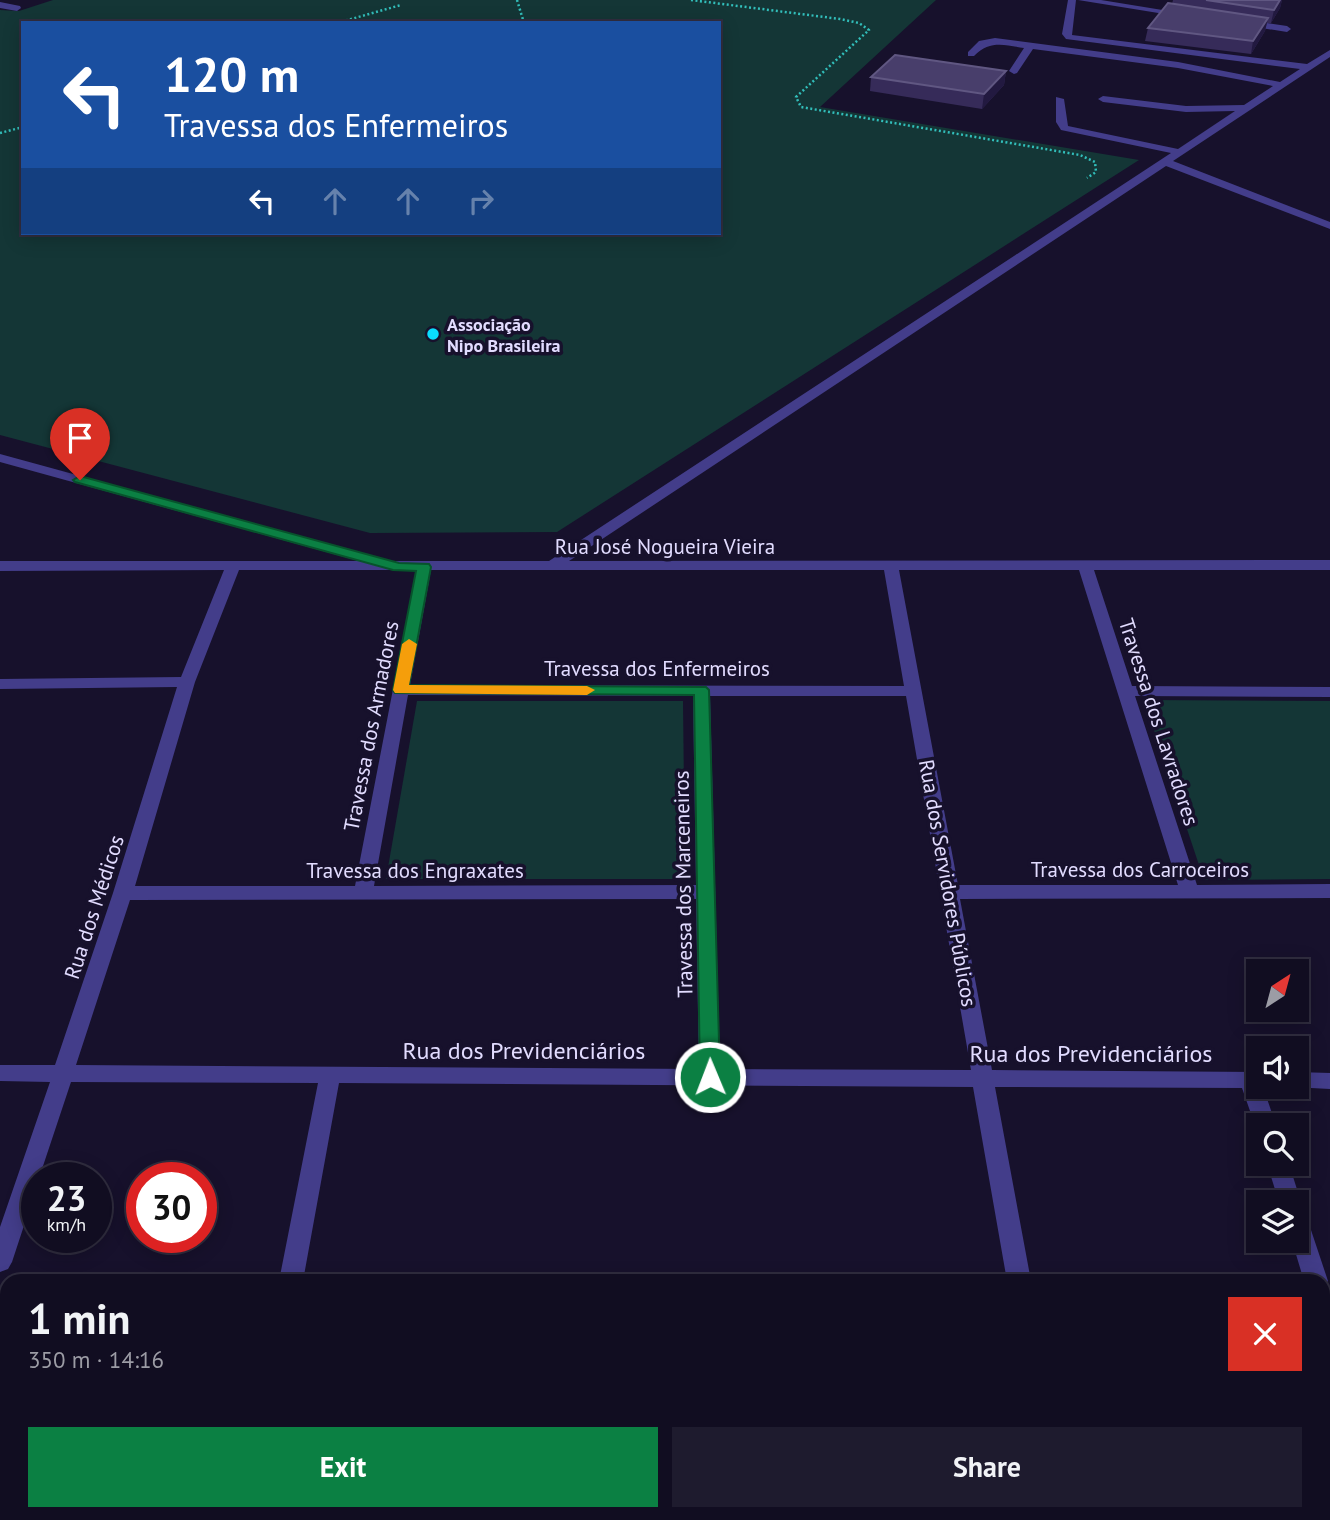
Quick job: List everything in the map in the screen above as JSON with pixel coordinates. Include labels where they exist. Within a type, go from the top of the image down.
[{"type":"street","points":[[1072,0],[1066,34],[1069,37],[1309,67]]},
{"type":"street","points":[[1082,0],[1191,15]]},
{"type":"street","points":[[0,5],[17,8]]},
{"type":"street","points":[[1232,21],[1287,29]]},
{"type":"street","points":[[971,54],[987,42],[1030,46],[1178,65],[1282,85]]},
{"type":"street","points":[[1014,71],[1030,46]]},
{"type":"street","points":[[550,567],[1330,53]]},
{"type":"street","points":[[1217,84],[1227,75]]},
{"type":"street","points":[[1059,99],[1061,122],[1065,128],[1180,152]]},
{"type":"street","points":[[1103,99],[1186,109],[1247,108]]},
{"type":"street","points":[[1165,162],[1330,226]]},
{"type":"street","points":[[0,458],[398,567]]},
{"type":"street","name":"Rua José Nogueira Vieira","points":[[0,566],[1330,565]]},
{"type":"street","name":"Travessa dos Lavradores","points":[[1085,566],[1191,891]]},
{"type":"street","name":"Rua dos Médicos","points":[[0,1262],[123,893],[187,682],[233,567]]},
{"type":"street","name":"Travessa dos Armadores","points":[[363,893],[424,567]]},
{"type":"street","name":"Rua dos Servidores Públicos","points":[[891,567],[1018,1274]]},
{"type":"street","points":[[0,684],[187,682]]},
{"type":"street","name":"Travessa dos Enfermeiros","points":[[401,690],[914,691]]},
{"type":"street","name":"Travessa dos Marceneiros","points":[[701,690],[710,1077]]},
{"type":"street","points":[[1125,691],[1330,691]]},
{"type":"street","name":"Travessa dos Carroceiros","points":[[949,892],[1330,891]]},
{"type":"street","name":"Travessa dos Engraxates","points":[[123,893],[706,892]]},
{"type":"street","name":"Rua dos Previdenciários","points":[[0,1073],[1246,1080]]},
{"type":"street","points":[[292,1274],[330,1075]]},
{"type":"street","points":[[1309,1080],[1330,1080]]},
{"type":"street","points":[[1307,1253],[1314,1274]]},
{"type":"path","points":[[517,0],[523,21]]},
{"type":"path","points":[[691,0],[840,19],[859,23],[869,30],[796,97],[801,107],[1080,155],[1095,162],[1096,172],[1087,178]]},
{"type":"path","points":[[344,21],[401,5]]},
{"type":"path","points":[[0,133],[21,128]]},
{"type":"green space","name":"Associação Nipo Brasileira","points":[[53,0],[936,0],[820,107],[1139,160],[557,532],[370,533],[0,435],[0,10],[19,11]]},
{"type":"green space","points":[[1144,700],[1330,701],[1330,879],[1204,880]]},
{"type":"green space","points":[[417,701],[683,701],[685,879],[386,879]]},
{"type":"building","points":[[1206,0],[1280,0],[1274,10]]},
{"type":"building","points":[[1168,3],[1268,18],[1253,41],[1148,28]]},
{"type":"building","points":[[895,55],[1006,71],[984,94],[871,77]]},
{"type":"slow traffic","points":[[409,644],[401,690],[587,690]]},
{"type":"place","name":"Associação Nipo Brasileira","points":[[433,334]]},
{"type":"route","points":[[80,480],[398,567],[424,567],[401,690],[701,690],[710,1077]]}]
